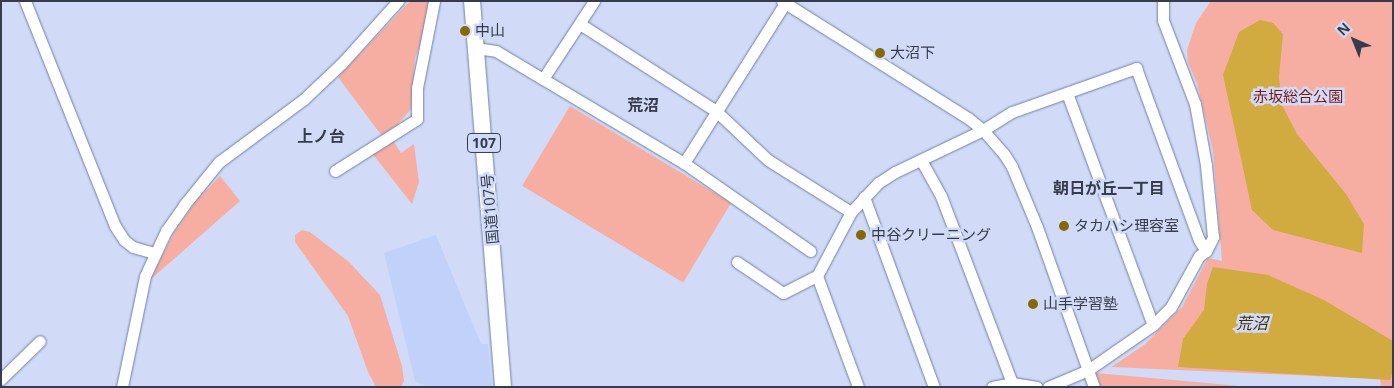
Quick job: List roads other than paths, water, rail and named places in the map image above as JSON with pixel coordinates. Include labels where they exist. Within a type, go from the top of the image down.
[{"type":"highway","name":"国道107号","points":[[472,1],[504,387]]},
{"type":"street","points":[[25,1],[115,226],[124,240],[133,247],[154,253]]},
{"type":"street","points":[[122,387],[145,276],[154,253],[184,205],[219,162],[304,99],[342,63],[398,1]]},
{"type":"street","points":[[335,171],[417,120],[417,88],[434,1]]},
{"type":"street","points":[[543,79],[594,1]]},
{"type":"street","points":[[1048,387],[1088,370],[1153,325],[1171,307],[1199,256],[1206,251],[1213,237],[1206,165],[1195,104],[1163,20],[1163,1]]},
{"type":"street","points":[[684,163],[783,2],[983,130],[1012,167],[1037,228],[1094,387]]},
{"type":"street","points":[[580,24],[716,111],[768,160],[851,212]]},
{"type":"street","points":[[475,48],[496,51],[684,163],[810,251]]},
{"type":"street","points":[[737,262],[783,293],[816,276],[851,212],[864,197],[895,172],[983,130],[1012,112],[1136,68],[1199,240],[1206,251]]},
{"type":"street","points":[[1067,94],[1153,325]]},
{"type":"street","points":[[921,160],[941,196],[1012,383]]},
{"type":"street","points":[[864,197],[934,387]]},
{"type":"street","points":[[816,276],[858,387]]},
{"type":"street","points":[[1,380],[40,341]]},
{"type":"street","points":[[992,387],[1012,383],[1037,387]]},
{"type":"water","points":[[1260,20],[1273,23],[1283,34],[1279,77],[1282,105],[1297,134],[1346,194],[1364,224],[1362,253],[1273,230],[1252,210],[1223,75],[1239,32]]},
{"type":"water","name":"荒沼","points":[[1213,267],[1268,275],[1324,300],[1393,341],[1393,371],[1390,380],[1178,367],[1183,339],[1204,310],[1207,284]]},
{"type":"place","name":"中山","points":[[465,31]]},
{"type":"place","name":"大沼下","points":[[880,53]]},
{"type":"place","name":"タカハシ理容室","points":[[1064,226]]},
{"type":"place","name":"中谷クリーニング","points":[[861,235]]},
{"type":"place","name":"山手学習塾","points":[[1033,304]]},
{"type":"district","name":"荒沼","points":[[643,105]]},
{"type":"district","name":"上ノ台","points":[[321,136]]},
{"type":"district","name":"朝日が丘一丁目","points":[[1109,188]]},
{"type":"park label","name":"赤坂総合公園","points":[[1298,97]]}]
